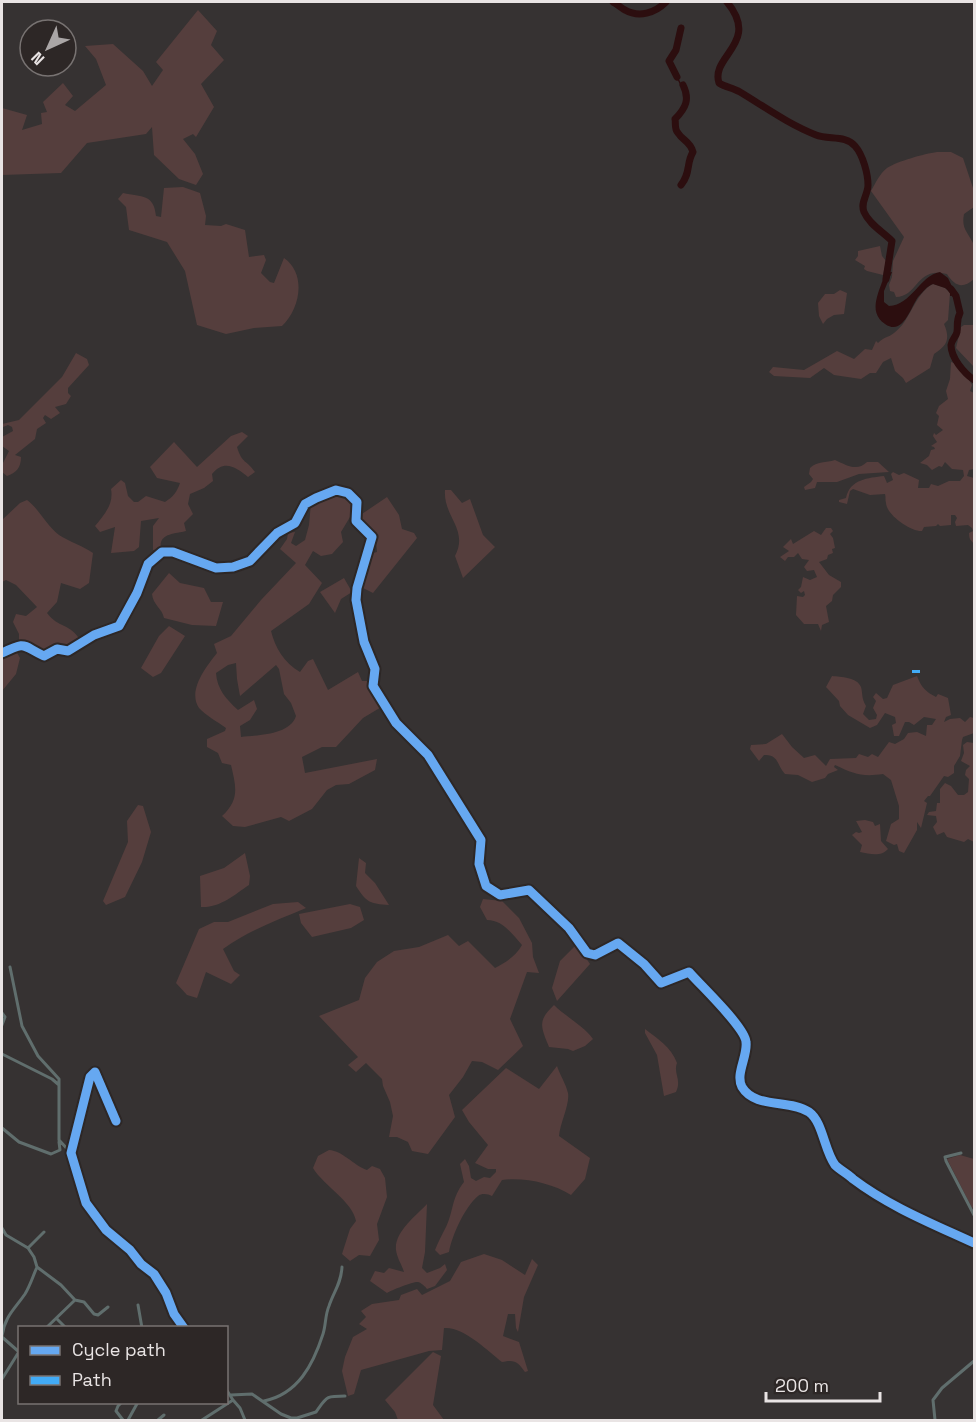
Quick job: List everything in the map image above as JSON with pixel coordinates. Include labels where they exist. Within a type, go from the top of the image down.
[{"type":"street","points":[[2,653],[17,645],[30,647],[44,656],[57,649],[68,651],[94,635],[119,626],[137,593],[148,564],[162,552],[173,552],[216,568],[233,567],[250,561],[277,533],[295,523],[305,504],[336,490],[348,493],[357,502],[356,521],[372,537],[357,588],[356,600],[364,642],[375,669],[373,686],[396,723],[428,755],[481,840],[479,864],[486,885],[500,895],[529,890],[569,928],[587,952],[595,955],[618,943],[644,964],[661,983],[688,972],[741,1029],[747,1042],[740,1082],[743,1089],[752,1097],[808,1111],[815,1118],[828,1154],[836,1166],[870,1192],[909,1213],[975,1243]]},
{"type":"street","points":[[2,1128],[19,1142],[51,1154],[60,1150],[58,1140],[59,1079],[38,1056],[22,1026],[10,967]]},
{"type":"street","points":[[2,1013],[5,1017],[2,1025]]},
{"type":"street","points":[[2,1054],[52,1079],[59,1085]]},
{"type":"street","points":[[71,1153],[90,1077],[95,1071],[116,1121]]},
{"type":"street","points":[[58,1140],[71,1153],[86,1203],[106,1230],[154,1274],[183,1326]]},
{"type":"street","points":[[961,1153],[945,1157],[975,1215]]},
{"type":"street","points":[[2,1228],[6,1235],[28,1248],[37,1267],[61,1285],[75,1300],[84,1302],[94,1314],[98,1315],[108,1307]]},
{"type":"street","points":[[28,1248],[44,1232]]},
{"type":"street","points":[[18,1350],[2,1336],[4,1324],[9,1313],[25,1293],[37,1267]]},
{"type":"street","points":[[264,1401],[288,1392],[305,1373],[323,1334],[329,1306],[341,1282],[342,1267]]},
{"type":"street","points":[[48,1326],[75,1300]]},
{"type":"street","points":[[138,1305],[142,1326]]},
{"type":"street","points":[[57,1319],[64,1326]]},
{"type":"street","points":[[2,1379],[18,1353]]},
{"type":"street","points":[[935,1420],[933,1400],[942,1388],[975,1361]]},
{"type":"street","points":[[228,1391],[240,1408],[245,1420]]},
{"type":"street","points":[[231,1395],[252,1394],[281,1414],[294,1419],[316,1412],[329,1396],[345,1396]]},
{"type":"street","points":[[228,1403],[233,1400]]},
{"type":"street","points":[[120,1404],[116,1411],[123,1420]]},
{"type":"street","points":[[128,1420],[137,1404]]},
{"type":"street","points":[[202,1420],[227,1404]]},
{"type":"street","points":[[158,1420],[164,1414]]},
{"type":"shaded area","points":[[198,10],[217,31],[211,45],[224,60],[201,84],[214,107],[196,137],[193,134],[183,139],[195,154],[203,174],[196,185],[179,179],[154,155],[152,127],[146,134],[87,143],[61,173],[2,175],[2,108],[27,115],[22,130],[42,124],[41,113],[47,112],[43,102],[63,83],[73,96],[65,105],[75,111],[106,85],[96,59],[85,46],[113,44],[143,71],[152,86],[163,70],[156,62]]},
{"type":"shaded area","points":[[937,152],[951,152],[963,158],[974,191],[974,207],[964,214],[963,219],[964,227],[974,245],[974,279],[959,285],[947,274],[929,274],[909,292],[896,297],[894,292],[890,291],[889,285],[893,261],[904,237],[871,191],[887,168],[911,158]]},
{"type":"shaded area","points":[[183,187],[200,193],[206,216],[205,225],[226,224],[245,230],[249,257],[264,255],[266,260],[261,273],[270,282],[274,283],[284,258],[291,265],[298,282],[297,301],[282,326],[254,328],[226,334],[197,325],[185,271],[167,242],[129,230],[126,207],[118,199],[123,193],[150,200],[156,216],[161,217],[164,188]]},
{"type":"shaded area","points":[[880,246],[882,256],[886,261],[883,275],[867,271],[864,269],[865,266],[855,260],[858,251]]},
{"type":"shaded area","points":[[892,272],[884,291],[884,302],[889,306],[904,301],[926,279],[940,272],[948,278],[956,295],[950,296],[950,292],[945,288],[931,285],[919,296],[902,323],[892,327],[879,319],[876,313],[876,300],[885,273]]},
{"type":"shaded area","points":[[933,284],[945,288],[950,293],[948,320],[944,324],[947,334],[946,342],[934,354],[930,368],[906,383],[895,371],[891,358],[883,362],[876,373],[870,373],[861,379],[834,375],[824,368],[810,378],[774,376],[769,372],[773,367],[804,370],[837,351],[854,359],[865,349],[872,350],[876,341],[878,343],[900,328],[921,294]]},
{"type":"shaded area","points":[[840,290],[847,293],[844,314],[834,315],[823,324],[819,316],[818,303],[825,294],[834,294]]},
{"type":"shaded area","points":[[974,325],[974,367],[956,348],[961,327]]},
{"type":"shaded area","points":[[76,353],[87,359],[89,365],[68,388],[71,396],[66,404],[55,407],[60,413],[51,419],[45,415],[43,418],[46,423],[37,429],[35,439],[15,455],[21,457],[19,467],[7,476],[2,472],[2,465],[9,451],[2,446],[2,437],[13,431],[12,427],[8,425],[3,427],[2,424],[19,420],[62,377]]},
{"type":"shaded area","points":[[951,362],[963,371],[972,385],[970,391],[974,393],[974,469],[969,470],[967,476],[974,478],[974,544],[969,535],[973,531],[972,528],[968,525],[956,526],[955,515],[951,515],[951,525],[940,526],[938,524],[918,531],[895,518],[887,508],[885,494],[870,495],[853,489],[850,491],[847,504],[839,502],[846,498],[851,487],[856,483],[884,476],[887,483],[893,480],[891,474],[893,472],[899,475],[904,473],[919,480],[918,488],[929,488],[931,484],[938,486],[949,481],[960,481],[964,476],[963,470],[952,469],[945,462],[942,467],[939,466],[932,470],[920,463],[929,456],[931,450],[935,449],[931,446],[937,442],[933,436],[934,433],[936,435],[943,430],[937,425],[939,416],[936,413],[939,406],[948,399],[946,391],[950,379]]},
{"type":"shaded area","points":[[242,432],[248,436],[237,447],[243,459],[255,472],[248,477],[230,466],[216,469],[212,474],[213,481],[190,494],[188,504],[193,514],[184,523],[186,531],[165,537],[162,540],[161,549],[153,550],[153,526],[159,518],[141,521],[139,547],[134,551],[111,553],[115,527],[100,532],[95,526],[110,504],[111,489],[121,480],[125,483],[128,496],[134,502],[146,496],[165,502],[178,489],[180,483],[157,478],[150,467],[174,442],[197,467],[231,436]]},
{"type":"shaded area","points":[[835,460],[855,467],[867,462],[878,462],[889,472],[859,474],[837,482],[817,482],[815,488],[805,490],[804,487],[813,479],[809,474],[810,468],[819,463]]},
{"type":"shaded area","points":[[445,490],[451,490],[462,503],[470,499],[483,535],[495,547],[463,578],[455,556],[459,547],[459,538],[445,499]]},
{"type":"shaded area","points":[[342,494],[355,502],[350,517],[341,532],[343,542],[332,554],[321,556],[313,551],[305,565],[322,583],[309,604],[271,631],[281,654],[294,668],[300,672],[308,661],[313,659],[328,690],[358,672],[362,681],[370,681],[372,690],[383,706],[363,718],[336,747],[322,747],[302,757],[305,773],[377,759],[375,770],[349,784],[336,785],[327,790],[312,809],[289,821],[281,817],[245,827],[233,826],[222,816],[234,798],[231,765],[222,763],[218,753],[207,747],[207,739],[225,731],[226,728],[199,708],[195,694],[197,686],[217,653],[214,644],[231,636],[296,563],[280,549],[288,533],[295,532],[291,543],[296,546],[305,540],[311,503],[328,496]],"holes":[[[236,663],[240,696],[276,665],[279,669],[284,694],[291,703],[296,716],[293,722],[273,733],[241,737],[240,726],[250,720],[257,709],[254,700],[238,710],[223,693],[216,673]]]},
{"type":"shaded area","points":[[387,497],[399,515],[402,529],[414,533],[417,538],[373,593],[359,586],[369,554],[377,552],[375,541],[356,518]]},
{"type":"shaded area","points":[[27,500],[59,535],[93,553],[89,583],[80,589],[61,583],[57,602],[47,613],[55,621],[72,631],[80,640],[68,649],[58,645],[44,652],[28,643],[19,642],[19,634],[13,622],[16,614],[26,616],[37,607],[16,585],[6,580],[2,582],[2,520],[20,503]]},
{"type":"shaded area","points":[[826,528],[831,528],[833,531],[830,534],[835,548],[832,549],[833,553],[828,555],[827,559],[819,562],[829,575],[841,582],[841,587],[826,606],[829,622],[822,625],[821,631],[818,624],[804,624],[796,615],[797,596],[805,595],[804,591],[801,593],[798,590],[803,577],[810,580],[817,577],[814,570],[807,571],[804,567],[809,560],[802,559],[798,553],[794,557],[788,557],[785,561],[780,557],[789,551],[783,547],[791,539],[793,544],[814,531],[821,535]]},
{"type":"shaded area","points":[[169,573],[180,583],[204,588],[211,602],[223,602],[216,626],[192,625],[164,618],[152,594]]},
{"type":"shaded area","points":[[344,578],[352,592],[341,599],[335,613],[320,592]]},
{"type":"shaded area","points":[[169,626],[185,636],[161,673],[153,677],[141,668],[159,636]]},
{"type":"shaded area","points":[[15,649],[20,658],[16,674],[2,691],[2,656]]},
{"type":"shaded area","points":[[832,676],[848,678],[859,684],[866,706],[863,714],[869,720],[876,719],[877,715],[873,708],[876,701],[873,697],[876,693],[883,699],[887,698],[893,685],[917,676],[929,693],[936,697],[938,694],[948,698],[951,715],[946,717],[944,722],[960,718],[965,722],[970,717],[974,718],[974,733],[963,737],[954,773],[948,777],[944,776],[924,801],[927,803],[921,828],[917,822],[917,830],[904,853],[899,851],[897,844],[886,841],[891,824],[899,819],[899,806],[891,780],[883,774],[858,774],[835,765],[834,767],[838,770],[828,774],[825,778],[812,782],[798,775],[785,774],[772,756],[764,755],[759,761],[750,749],[751,745],[766,744],[782,734],[804,758],[815,755],[826,766],[830,759],[856,758],[859,754],[868,757],[872,754],[878,757],[889,742],[895,744],[904,739],[908,733],[917,732],[926,736],[927,725],[932,725],[936,719],[924,717],[914,725],[905,722],[899,736],[894,736],[892,725],[896,723],[895,717],[885,713],[877,725],[870,728],[848,715],[826,687]]},
{"type":"shaded area","points":[[967,742],[974,743],[974,842],[968,839],[964,842],[947,837],[944,832],[937,835],[933,827],[937,822],[936,816],[927,815],[929,812],[936,811],[937,803],[940,803],[940,789],[945,783],[951,786],[958,795],[968,792],[969,779],[965,775],[970,766],[961,761],[964,753],[963,745]]},
{"type":"shaded area","points":[[138,805],[143,806],[151,832],[142,862],[125,897],[106,905],[103,901],[128,842],[127,821]]},
{"type":"shaded area","points":[[856,821],[873,822],[875,826],[880,824],[881,841],[888,849],[885,852],[875,854],[860,852],[862,845],[852,835],[862,832]]},
{"type":"shaded area","points":[[245,853],[250,876],[249,885],[221,903],[201,907],[200,876],[224,868]]},
{"type":"shaded area","points":[[359,858],[366,863],[365,873],[375,883],[389,905],[369,901],[356,886]]},
{"type":"shaded area","points":[[483,899],[502,901],[519,918],[532,943],[533,957],[539,973],[527,972],[510,1019],[523,1046],[498,1070],[482,1062],[472,1061],[449,1095],[455,1117],[428,1154],[412,1151],[408,1142],[397,1137],[389,1137],[393,1116],[382,1079],[366,1063],[356,1072],[348,1065],[358,1057],[319,1016],[359,1000],[365,978],[377,962],[394,951],[419,947],[448,935],[459,946],[468,941],[495,968],[506,961],[517,953],[522,945],[498,922],[487,920],[480,907]]},
{"type":"shaded area","points":[[298,902],[306,908],[253,931],[223,949],[234,971],[240,975],[231,984],[206,972],[197,998],[187,995],[176,983],[199,929],[214,922],[228,922],[273,904]]},
{"type":"shaded area","points":[[350,904],[360,907],[364,920],[351,928],[312,937],[301,923],[299,914]]},
{"type":"shaded area","points":[[575,946],[590,964],[557,1001],[552,988],[560,961]]},
{"type":"shaded area","points":[[554,1005],[593,1039],[585,1046],[573,1051],[549,1047],[542,1024]]},
{"type":"shaded area","points":[[645,1029],[664,1044],[677,1063],[678,1087],[676,1092],[664,1096],[657,1055]]},
{"type":"shaded area","points":[[557,1066],[568,1097],[559,1136],[590,1158],[585,1179],[571,1195],[538,1182],[519,1179],[502,1180],[492,1196],[481,1194],[468,1207],[449,1252],[440,1255],[435,1250],[464,1182],[460,1164],[465,1159],[471,1178],[476,1181],[484,1177],[490,1178],[496,1172],[496,1169],[488,1169],[475,1163],[488,1145],[462,1110],[506,1068],[539,1089]]},
{"type":"shaded area","points":[[329,1150],[339,1153],[367,1170],[372,1166],[380,1169],[385,1178],[387,1197],[377,1224],[379,1240],[370,1256],[359,1255],[350,1261],[342,1254],[350,1229],[356,1221],[354,1214],[344,1200],[313,1168],[318,1156]]},
{"type":"shaded area","points":[[960,1155],[974,1159],[974,1207],[972,1208],[947,1159]]},
{"type":"shaded area","points":[[427,1204],[422,1268],[427,1273],[445,1264],[447,1270],[435,1286],[427,1289],[416,1282],[387,1293],[370,1281],[375,1271],[384,1273],[389,1268],[404,1272],[397,1256],[398,1237]]},
{"type":"shaded area","points":[[484,1254],[502,1260],[525,1275],[532,1259],[538,1265],[524,1297],[518,1332],[515,1314],[508,1314],[503,1336],[519,1342],[528,1371],[525,1372],[513,1361],[502,1362],[467,1335],[451,1328],[444,1328],[442,1350],[429,1351],[361,1370],[354,1394],[348,1396],[342,1371],[353,1337],[367,1329],[359,1324],[366,1317],[361,1311],[372,1304],[399,1300],[401,1295],[417,1289],[422,1295],[450,1281],[461,1262]]},
{"type":"shaded area","points":[[433,1352],[441,1356],[433,1405],[444,1420],[398,1420],[395,1412],[385,1400]]},
{"type":"waterway","points":[[613,2],[636,14],[652,11],[666,2]]},
{"type":"waterway","points":[[727,2],[736,16],[739,28],[737,39],[718,73],[719,83],[740,92],[806,131],[847,140],[855,146],[863,159],[867,176],[864,212],[873,224],[892,241],[886,279]]},
{"type":"waterway","points":[[677,77],[669,61],[676,50],[681,28]]},
{"type":"waterway","points":[[677,77],[683,85]]},
{"type":"waterway","points":[[681,185],[693,152],[676,128],[675,119],[686,103],[683,85]]},
{"type":"waterway","points":[[951,289],[956,296],[960,313],[957,332],[951,345],[953,355],[959,365],[974,380]]},
{"type":"cycle path","points":[[2,653],[20,646],[44,656],[57,649],[68,651],[94,635],[119,626],[137,593],[148,564],[162,552],[173,552],[216,568],[233,567],[250,561],[277,533],[295,523],[305,504],[336,490],[348,493],[357,502],[356,521],[372,537],[357,588],[356,600],[364,642],[375,669],[373,686],[396,723],[428,755],[481,840],[479,864],[486,886],[500,895],[529,890],[569,928],[587,953],[595,955],[618,943],[644,964],[661,983],[689,972],[731,1017],[744,1035],[746,1047],[740,1082],[748,1094],[764,1101],[801,1108],[809,1112],[817,1122],[831,1159],[839,1169],[897,1207],[974,1243]]},
{"type":"cycle path","points":[[116,1121],[95,1072],[90,1077],[71,1153],[86,1203],[106,1230],[154,1274],[183,1326]]}]
